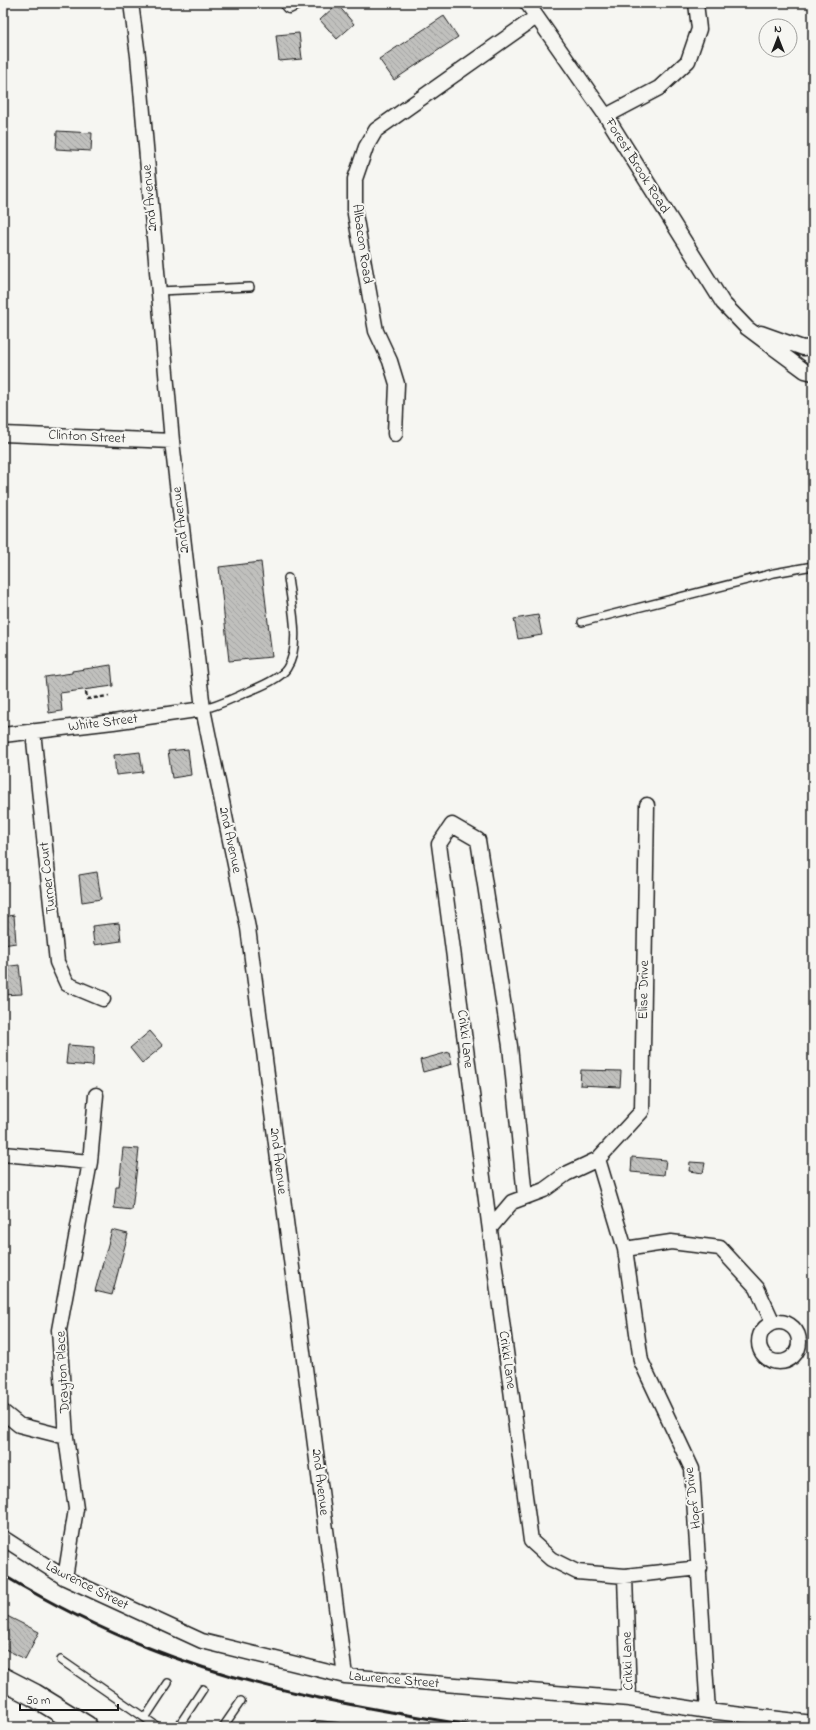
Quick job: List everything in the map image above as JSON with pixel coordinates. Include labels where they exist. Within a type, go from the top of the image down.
[{"type":"main road","points":[[3,1678],[86,1727]]},
{"type":"street","name":"2nd Avenue","points":[[131,3],[138,56],[172,441],[203,709],[248,928],[345,1676]]},
{"type":"street","name":"Forest Brook Road","points":[[527,3],[606,116],[723,303],[747,328],[805,371],[813,373]]},
{"type":"street","points":[[606,116],[659,88],[688,61],[699,29],[696,3]]},
{"type":"street","name":"Albacon Road","points":[[396,434],[397,384],[390,361],[376,331],[355,214],[355,179],[366,147],[376,130],[536,17]]},
{"type":"street","name":"Forest Brook Road","points":[[747,328],[804,348],[813,348]]},
{"type":"street","name":"Clinton Street","points":[[3,434],[172,441]]},
{"type":"street","name":"White Street","points":[[3,735],[203,709]]},
{"type":"street","name":"Turner Court","points":[[33,731],[57,962],[67,984],[103,999]]},
{"type":"street","name":"Elise Drive","points":[[490,1228],[512,1202],[544,1190],[566,1174],[598,1159],[642,1111],[647,804]]},
{"type":"street","name":"Crikki Lane","points":[[525,1197],[510,1046],[478,840],[452,825],[439,844],[531,1541],[551,1560],[577,1572],[625,1576],[700,1568]]},
{"type":"street","name":"Drayton Place","points":[[65,1578],[76,1508],[66,1437],[59,1330],[90,1162],[96,1095]]},
{"type":"street","points":[[3,1154],[90,1162]]},
{"type":"street","points":[[598,1159],[625,1249],[671,1242],[720,1248],[757,1288],[773,1323]]},
{"type":"street","name":"Hopf Drive","points":[[625,1249],[641,1361],[692,1469],[700,1568],[708,1711]]},
{"type":"street","points":[[3,1412],[19,1425],[66,1437]]},
{"type":"street","name":"Lawrence Street","points":[[3,1538],[65,1578],[202,1641],[345,1676],[629,1699],[708,1711],[813,1723]]},
{"type":"street","name":"Crikki Lane","points":[[625,1576],[629,1699]]},
{"type":"lane","points":[[159,291],[250,287]]},
{"type":"lane","points":[[582,622],[774,573],[813,566]]},
{"type":"lane","points":[[203,709],[216,706],[267,684],[287,669],[294,648],[294,620],[288,578]]},
{"type":"lane","points":[[61,1660],[158,1727]]},
{"type":"lane","points":[[145,1718],[168,1683]]},
{"type":"lane","points":[[178,1727],[203,1689]]},
{"type":"lane","points":[[224,1727],[241,1701]]},
{"type":"lane","points":[[313,1727],[317,1725],[337,1727]]},
{"type":"path","points":[[86,692],[87,699],[109,696]]},
{"type":"building","points":[[337,4],[354,24],[337,39],[320,20]]},
{"type":"building","points":[[444,16],[458,37],[394,80],[379,59]]},
{"type":"building","points":[[299,33],[302,59],[279,61],[276,35]]},
{"type":"building","points":[[57,131],[92,133],[91,151],[56,149]]},
{"type":"building","points":[[261,562],[272,657],[229,661],[219,567]]},
{"type":"building","points":[[538,615],[542,635],[518,639],[514,619]]},
{"type":"building","points":[[111,665],[113,686],[60,693],[62,711],[49,713],[45,677]]},
{"type":"building","points":[[188,749],[191,775],[172,778],[168,751]]},
{"type":"building","points":[[140,752],[143,772],[116,775],[114,755]]},
{"type":"building","points":[[97,872],[101,899],[82,902],[79,875]]},
{"type":"building","points":[[14,915],[16,943],[3,945],[3,917]]},
{"type":"building","points":[[119,923],[121,941],[94,945],[92,926]]},
{"type":"building","points":[[19,965],[22,994],[3,995],[3,967]]},
{"type":"building","points":[[150,1031],[163,1046],[142,1063],[130,1048]]},
{"type":"building","points":[[68,1045],[94,1047],[93,1066],[66,1064]]},
{"type":"building","points":[[449,1052],[452,1064],[423,1072],[420,1060]]},
{"type":"building","points":[[581,1070],[621,1071],[620,1087],[580,1085]]},
{"type":"building","points":[[123,1148],[139,1149],[132,1210],[114,1208],[116,1187],[119,1187]]},
{"type":"building","points":[[632,1157],[666,1160],[664,1175],[631,1172]]},
{"type":"building","points":[[690,1162],[705,1163],[703,1173],[689,1171]]},
{"type":"building","points":[[112,1230],[128,1234],[112,1295],[95,1291]]},
{"type":"building","points":[[3,1614],[39,1632],[25,1659],[3,1648]]},
{"type":"railway","points":[[3,1575],[56,1605],[130,1640],[189,1663],[229,1676],[270,1687],[354,1705],[480,1727]]}]
